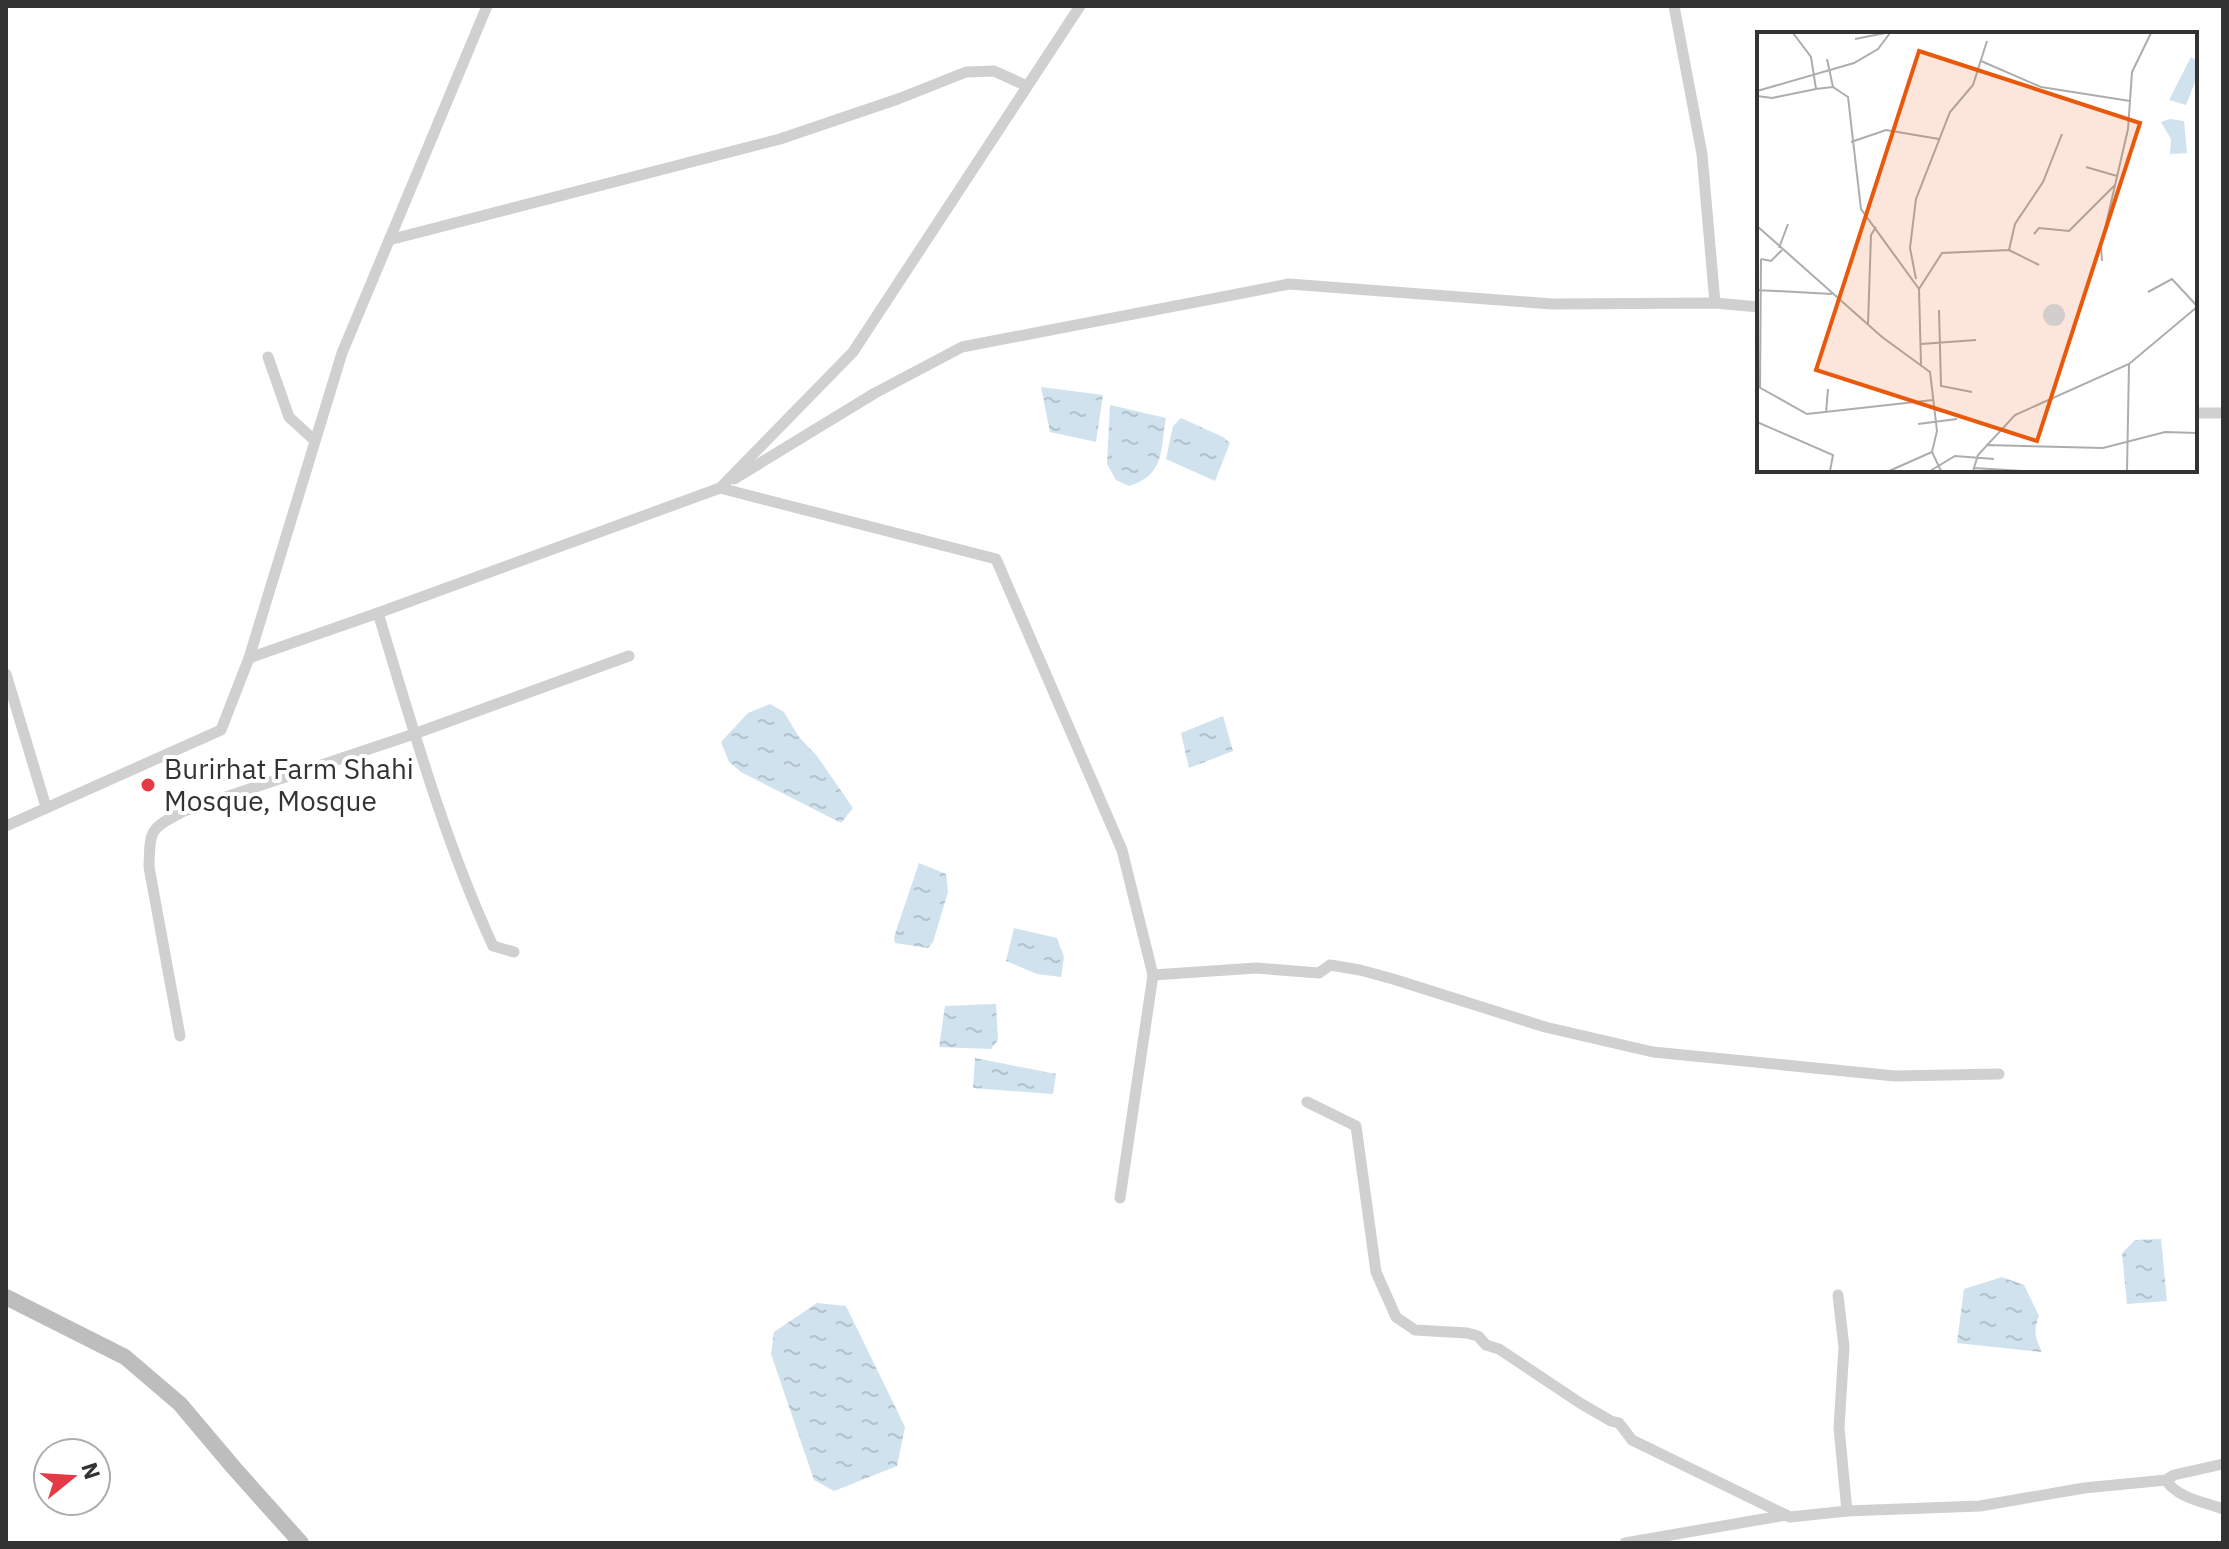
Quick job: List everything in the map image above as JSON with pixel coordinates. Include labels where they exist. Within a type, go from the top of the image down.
[{"type":"main road","points":[[6,1297],[125,1357],[180,1404],[301,1543]]},
{"type":"street","points":[[6,826],[221,730],[249,658],[342,353],[487,6]]},
{"type":"street","points":[[720,488],[853,352],[1080,6]]},
{"type":"street","points":[[1674,6],[1702,154],[1715,303]]},
{"type":"street","points":[[389,240],[780,139],[966,72],[994,71],[1027,86]]},
{"type":"street","points":[[249,658],[720,488],[875,393],[962,347],[1289,284],[1552,304],[1715,303],[1757,307]]},
{"type":"street","points":[[268,357],[289,417],[314,440]]},
{"type":"street","points":[[2197,413],[2223,413]]},
{"type":"street","points":[[720,488],[996,559],[1122,850],[1153,975],[1120,1198]]},
{"type":"street","points":[[378,613],[414,734],[473,902],[493,946],[514,952]]},
{"type":"street","points":[[180,1036],[149,867],[150,839],[155,826],[184,811],[414,734],[629,656]]},
{"type":"street","points":[[6,674],[46,807]]},
{"type":"street","points":[[1153,975],[1256,968],[1319,973],[1330,965],[1393,979],[1545,1027],[1653,1052],[1895,1076],[1999,1074]]},
{"type":"street","points":[[1307,1102],[1356,1126],[1376,1272],[1396,1317],[1415,1330],[1478,1336],[1486,1345],[1499,1349],[1580,1403],[1619,1423],[1632,1440],[1790,1517],[1847,1511],[1980,1506],[2084,1488],[2166,1480],[2174,1475],[2223,1464]]},
{"type":"street","points":[[1838,1295],[1844,1347],[1839,1428],[1847,1511]]},
{"type":"street","points":[[2166,1480],[2170,1487],[2184,1495],[2223,1509]]},
{"type":"street","points":[[1625,1543],[1786,1515]]},
{"type":"water","points":[[1041,387],[1103,395],[1096,442],[1050,432]]},
{"type":"water","points":[[1110,405],[1166,418],[1155,468],[1141,481],[1129,486],[1116,480],[1107,464]]},
{"type":"water","points":[[1181,418],[1230,443],[1215,481],[1166,459],[1173,426]]},
{"type":"water","points":[[770,704],[784,712],[799,737],[817,756],[853,808],[841,823],[741,772],[729,762],[721,742],[748,713]]},
{"type":"water","points":[[1223,716],[1233,751],[1189,768],[1181,733]]},
{"type":"water","points":[[919,863],[946,874],[948,892],[933,942],[928,948],[895,943],[894,937]]},
{"type":"water","points":[[1014,928],[1057,938],[1064,957],[1061,977],[1037,974],[1006,961]]},
{"type":"water","points":[[996,1004],[998,1040],[991,1049],[939,1047],[945,1006]]},
{"type":"water","points":[[975,1058],[1056,1074],[1053,1094],[973,1088]]},
{"type":"water","points":[[2161,1239],[2167,1301],[2127,1304],[2122,1253],[2135,1240]]},
{"type":"water","points":[[2002,1277],[2024,1285],[2039,1316],[2036,1334],[2042,1352],[1957,1343],[1964,1289]]},
{"type":"water","points":[[817,1303],[846,1306],[905,1427],[897,1466],[834,1491],[814,1480],[771,1354],[774,1332]]},
{"type":"place","name":"Burirhat Farm Shahi Mosque, Mosque","points":[[148,785]]}]
